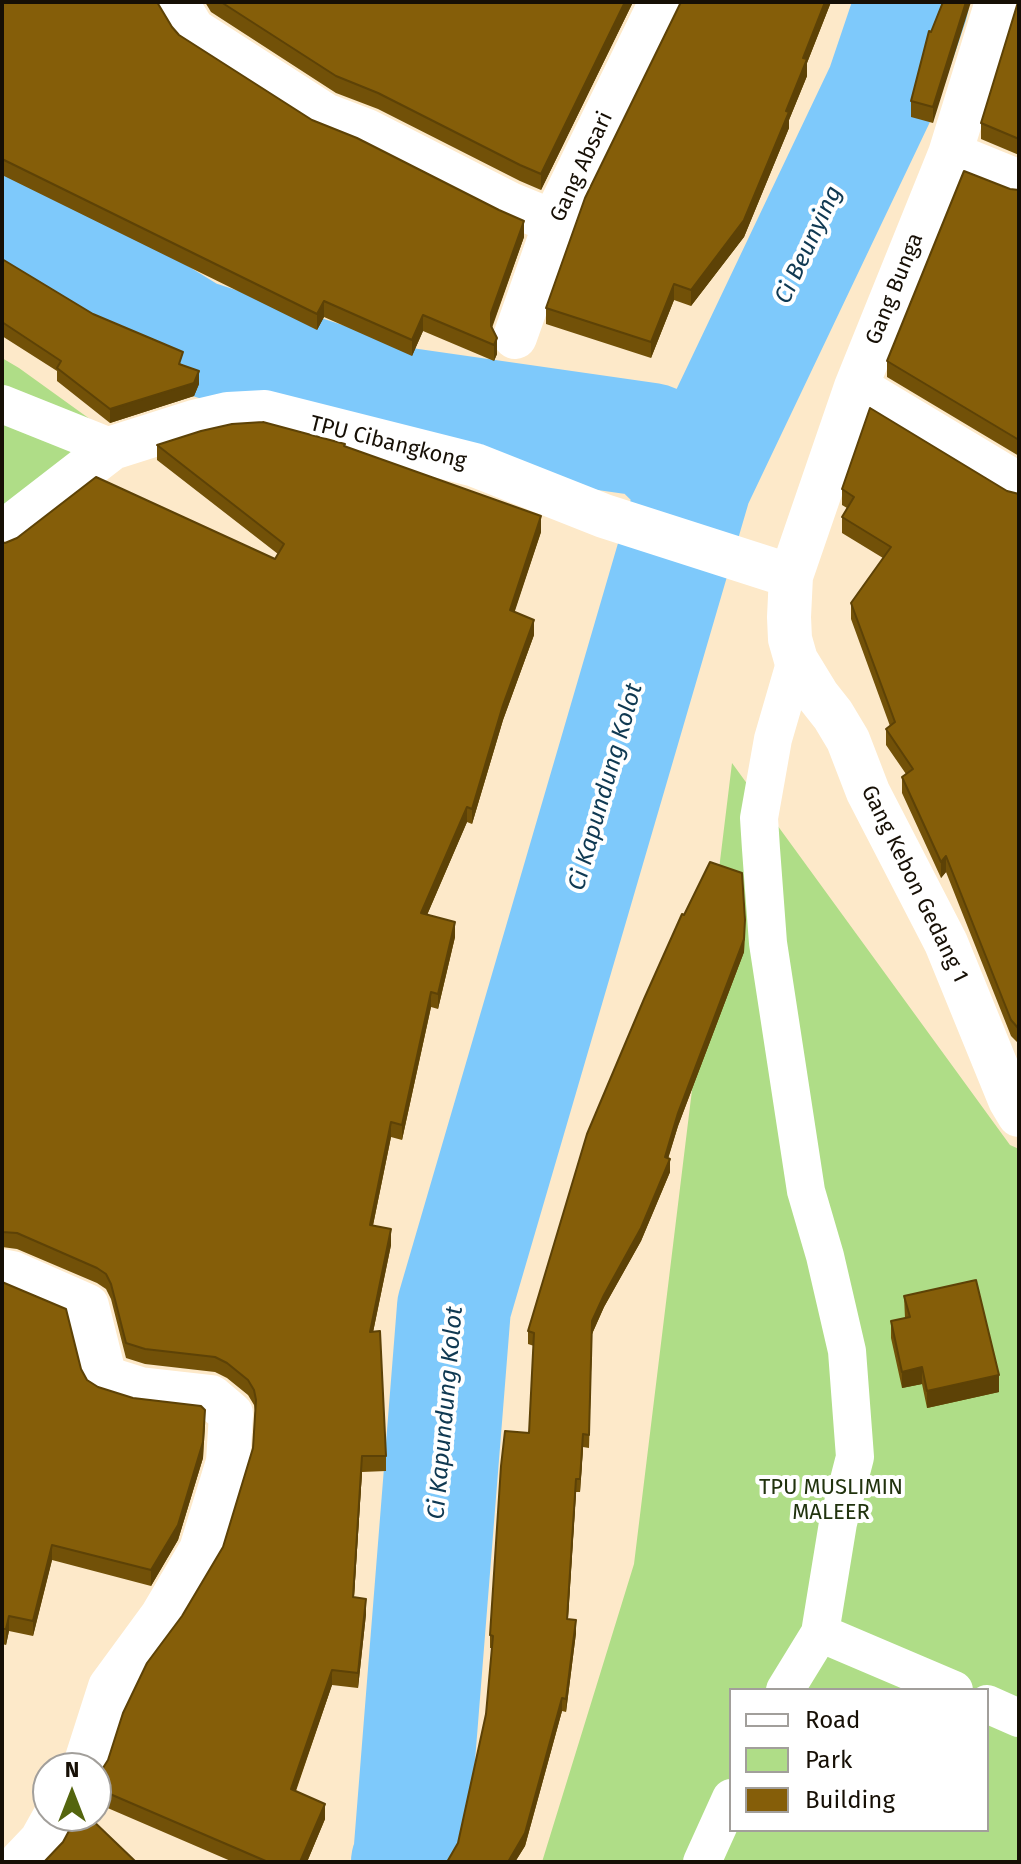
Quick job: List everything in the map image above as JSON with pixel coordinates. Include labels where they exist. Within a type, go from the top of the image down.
[{"type":"street","points":[[176,2],[193,30],[325,115],[367,131],[510,204],[554,222]]},
{"type":"street","name":"Gang Absari","points":[[515,337],[554,222],[661,2]]},
{"type":"street","name":"Gang Bunga","points":[[796,660],[780,572],[950,154],[997,2]]},
{"type":"street","points":[[950,154],[1019,182]]},
{"type":"street","points":[[856,387],[1019,485]]},
{"type":"street","name":"TPU Cibangkong","points":[[2,533],[112,448],[228,414],[265,412],[475,465],[604,516],[780,572]]},
{"type":"street","name":"Gang Kebon Gedang 1","points":[[796,660],[848,740],[868,792],[946,943],[1010,1100],[1019,1115]]},
{"type":"street","points":[[2,1271],[87,1306],[105,1378],[140,1389],[211,1397],[231,1414],[228,1462],[201,1550],[162,1616],[110,1687],[89,1752]]},
{"type":"street","points":[[21,1862],[46,1832]]},
{"type":"lane","points":[[2,404],[112,448]]},
{"type":"lane","points":[[786,1688],[820,1633],[838,1523],[855,1457],[847,1351],[806,1191],[768,943],[759,818],[773,739],[796,660]]},
{"type":"lane","points":[[820,1633],[949,1688]]},
{"type":"lane","points":[[989,1705],[1019,1718]]},
{"type":"lane","points":[[702,1862],[729,1802]]},
{"type":"green space","points":[[2,358],[94,422],[2,561]]},
{"type":"green space","name":"TPU MUSLIMIN MALEER","points":[[732,763],[1010,1145],[1019,1149],[1019,1862],[542,1862],[634,1564]]},
{"type":"building","points":[[2,2],[157,2],[179,35],[312,120],[357,138],[524,221],[491,313],[491,326],[497,338],[494,345],[423,315],[412,340],[324,301],[317,314],[2,159]]},
{"type":"building","points":[[221,2],[625,2],[541,174],[378,93],[336,76]]},
{"type":"building","points":[[681,2],[825,2],[803,58],[807,59],[786,111],[789,112],[744,220],[691,290],[674,284],[651,342],[546,308],[585,198]]},
{"type":"building","points":[[943,2],[966,2],[933,107],[911,101],[929,31]]},
{"type":"building","points":[[1019,2],[1019,139],[981,123]]},
{"type":"building","points":[[964,171],[1019,190],[1019,440],[887,361]]},
{"type":"building","points":[[2,259],[93,314],[183,352],[179,364],[199,371],[194,383],[110,409],[57,368],[61,361],[2,322]]},
{"type":"building","points":[[870,408],[1007,491],[1019,494],[1019,1029],[1011,1020],[946,856],[941,862],[902,777],[913,769],[886,729],[895,722],[851,603],[891,547],[842,517],[854,497],[842,489]]},
{"type":"building","points":[[263,422],[345,444],[541,516],[510,610],[534,620],[503,705],[472,809],[467,807],[421,913],[455,922],[438,994],[431,992],[402,1125],[391,1122],[370,1225],[391,1229],[370,1332],[380,1331],[386,1456],[362,1456],[353,1597],[366,1599],[358,1673],[332,1670],[291,1789],[325,1804],[300,1862],[268,1862],[112,1795],[111,1752],[123,1713],[147,1663],[182,1616],[223,1547],[253,1448],[254,1390],[248,1380],[215,1357],[145,1349],[126,1343],[106,1274],[17,1233],[2,1232],[2,542],[17,538],[96,477],[275,559],[284,544],[157,445],[232,424]]},
{"type":"building","points":[[710,862],[742,873],[744,939],[678,1113],[665,1157],[670,1159],[641,1228],[592,1321],[589,1435],[583,1434],[580,1479],[576,1479],[567,1619],[576,1620],[566,1699],[562,1698],[525,1833],[508,1862],[447,1862],[458,1843],[486,1714],[505,1431],[529,1433],[534,1333],[528,1331],[587,1134],[682,914]]},
{"type":"building","points":[[976,1280],[999,1375],[927,1391],[922,1367],[902,1372],[891,1321],[910,1317],[904,1296]]},
{"type":"building","points":[[2,1282],[66,1309],[81,1369],[87,1380],[98,1387],[133,1398],[201,1406],[205,1410],[203,1442],[178,1525],[151,1570],[52,1545],[33,1621],[9,1616],[6,1629],[2,1629]]},
{"type":"building","points":[[68,1832],[105,1832],[136,1862],[44,1862]]},
{"type":"waterway","name":"Ci Kapundung Kolot","points":[[408,1862],[454,1307],[695,483],[883,88],[912,2]]},
{"type":"waterway","name":"Ci Kapundung Kolot","points":[[2,182],[71,261],[193,336],[400,404],[651,440],[695,483]]},
{"type":"water label","name":"Ci Beunying","points":[[809,245]]}]
